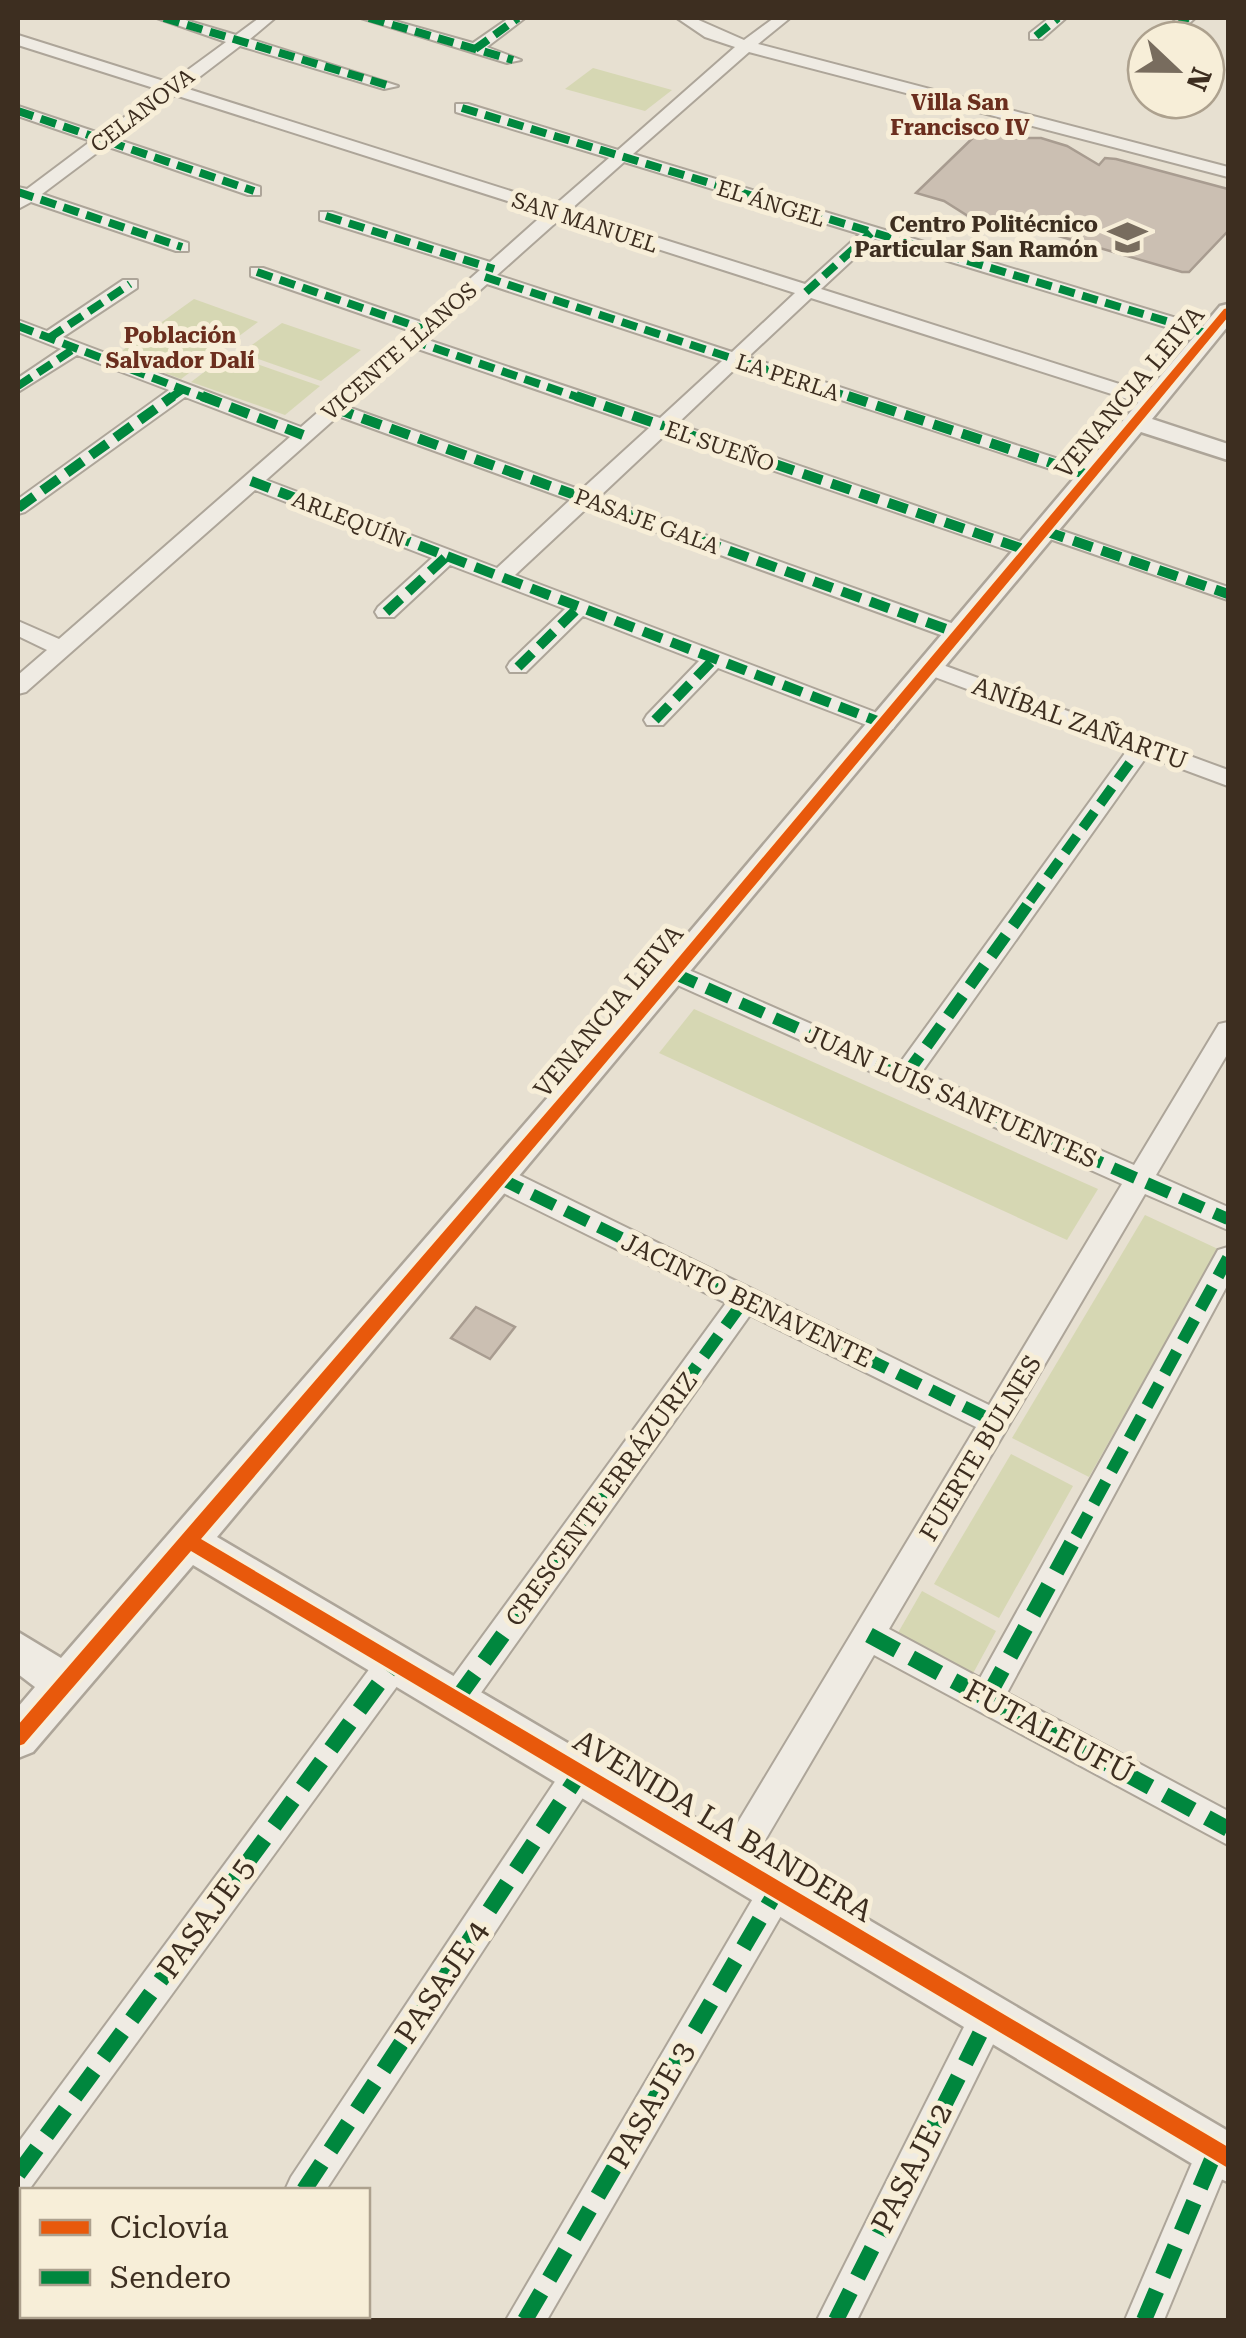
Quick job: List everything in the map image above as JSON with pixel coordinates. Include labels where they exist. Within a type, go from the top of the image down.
[{"type":"street","points":[[164,18],[390,86]]},
{"type":"street","name":"CELANOVA","points":[[21,197],[268,18]]},
{"type":"street","points":[[368,18],[392,20],[512,60]]},
{"type":"street","points":[[475,49],[518,18]]},
{"type":"street","points":[[684,18],[711,34],[746,46],[1228,172]]},
{"type":"street","name":"VICENTE LLANOS","points":[[18,688],[620,156],[782,18]]},
{"type":"street","points":[[1036,36],[1058,18]]},
{"type":"street","name":"SAN MANUEL","points":[[18,40],[806,292],[1144,412]]},
{"type":"street","name":"EL ÁNGEL","points":[[462,108],[870,233],[1219,322]]},
{"type":"street","points":[[18,111],[254,191]]},
{"type":"street","points":[[21,197],[182,247]]},
{"type":"street","name":"LA PERLA","points":[[326,216],[734,359],[1091,476]]},
{"type":"street","points":[[500,576],[870,233]]},
{"type":"street","name":"EL SUEÑO","points":[[257,272],[662,426],[1037,542],[1228,594]]},
{"type":"street","points":[[49,338],[130,284]]},
{"type":"street","name":"VENANCIA LEIVA","points":[[18,1738],[674,973],[1219,322]]},
{"type":"street","points":[[18,326],[303,435]]},
{"type":"street","points":[[18,386],[75,348]]},
{"type":"street","points":[[18,508],[183,389]]},
{"type":"street","name":"PASAJE GALA","points":[[334,408],[960,634]]},
{"type":"street","points":[[1144,412],[1228,452]]},
{"type":"street","name":"ARLEQUÍN","points":[[251,481],[885,724]]},
{"type":"street","name":"ARLEQUÍN","points":[[386,612],[447,556]]},
{"type":"street","points":[[518,667],[579,607]]},
{"type":"street","points":[[18,628],[63,648]]},
{"type":"street","points":[[655,720],[714,659]]},
{"type":"street","name":"ANÍBAL ZAÑARTU","points":[[932,668],[1228,778]]},
{"type":"street","points":[[905,1076],[1142,746]]},
{"type":"street","name":"JUAN LUIS SANFUENTES","points":[[674,973],[1228,1219]]},
{"type":"street","name":"FUERTE BULNES","points":[[732,1864],[1228,1031]]},
{"type":"street","name":"JACINTO BENAVENTE","points":[[499,1178],[996,1422]]},
{"type":"street","points":[[987,1698],[1228,1258]]},
{"type":"street","name":"CRESCENTE ERRÁZURIZ","points":[[456,1700],[746,1299]]},
{"type":"street","name":"AVENIDA LA BANDERA","points":[[190,1542],[1222,2154]]},
{"type":"street","name":"FUTALEUFÚ","points":[[869,1635],[1228,1829]]},
{"type":"street","points":[[18,1651],[65,1684]]},
{"type":"street","name":"PASAJE 5","points":[[18,2174],[394,1663]]},
{"type":"street","name":"PASAJE 4","points":[[305,2188],[580,1774]]},
{"type":"street","name":"PASAJE 3","points":[[525,2320],[776,1890]]},
{"type":"street","name":"PASAJE 2","points":[[836,2320],[989,2016]]},
{"type":"street","points":[[1144,2320],[1222,2154]]},
{"type":"green space","points":[[593,68],[672,90],[645,111],[565,89]]},
{"type":"green space","points":[[194,299],[258,322],[181,379],[116,355]]},
{"type":"green space","points":[[282,323],[361,350],[321,381],[241,353]]},
{"type":"green space","points":[[228,354],[320,386],[285,415],[191,382]]},
{"type":"green space","points":[[694,1009],[1098,1189],[1067,1240],[659,1053]]},
{"type":"green space","points":[[1145,1215],[1218,1249],[1089,1477],[1012,1438]]},
{"type":"green space","points":[[1011,1454],[1073,1486],[999,1618],[934,1584]]},
{"type":"green space","points":[[922,1591],[996,1631],[970,1679],[895,1638]]},
{"type":"building","name":"Centro Politécnico Particular San Ramón","points":[[981,130],[1011,138],[1041,138],[1067,146],[1099,165],[1105,158],[1116,159],[1228,189],[1228,231],[1189,272],[1182,272],[1007,221],[968,216],[944,201],[916,193]]},
{"type":"building","points":[[476,1307],[515,1327],[490,1359],[451,1338]]},
{"type":"marked path","points":[[164,18],[390,86]]},
{"type":"marked path","points":[[369,18],[513,60]]},
{"type":"marked path","points":[[475,49],[518,18]]},
{"type":"marked path","points":[[1036,36],[1058,18]]},
{"type":"marked path","points":[[462,108],[1209,334]]},
{"type":"marked path","points":[[18,111],[254,191]]},
{"type":"marked path","points":[[18,192],[182,247]]},
{"type":"marked path","points":[[326,216],[494,269]]},
{"type":"marked path","points":[[806,292],[871,233]]},
{"type":"marked path","points":[[257,272],[424,329]]},
{"type":"marked path","points":[[485,277],[1091,476]]},
{"type":"marked path","points":[[49,338],[130,284]]},
{"type":"marked path","points":[[18,326],[303,435]]},
{"type":"marked path","points":[[411,340],[1029,551]]},
{"type":"marked path","points":[[18,386],[75,348]]},
{"type":"marked path","points":[[18,508],[183,389]]},
{"type":"marked path","points":[[334,408],[960,634]]},
{"type":"marked path","points":[[251,481],[885,724]]},
{"type":"marked path","points":[[1045,531],[1228,594]]},
{"type":"marked path","points":[[386,612],[447,556]]},
{"type":"marked path","points":[[518,667],[579,607]]},
{"type":"marked path","points":[[655,720],[714,659]]},
{"type":"marked path","points":[[905,1076],[1142,746]]},
{"type":"marked path","points":[[673,973],[1228,1219]]},
{"type":"marked path","points":[[499,1178],[996,1422]]},
{"type":"marked path","points":[[987,1698],[1228,1258]]},
{"type":"marked path","points":[[456,1700],[745,1299]]},
{"type":"marked path","points":[[869,1635],[1228,1829]]},
{"type":"marked path","points":[[18,2174],[394,1663]]},
{"type":"marked path","points":[[305,2188],[580,1773]]},
{"type":"marked path","points":[[525,2320],[777,1890]]},
{"type":"marked path","points":[[836,2320],[989,2016]]},
{"type":"marked path","points":[[1144,2320],[1216,2150]]},
{"type":"cycle path","points":[[18,1738],[627,1028],[1228,311]]},
{"type":"cycle path","points":[[190,1542],[1228,2158]]},
{"type":"place","name":"Centro Politécnico Particular San Ramón","points":[[1128,237]]},
{"type":"district","name":"Villa San Francisco IV","points":[[960,114]]},
{"type":"district","name":"Población Salvador Dalí","points":[[180,348]]}]
